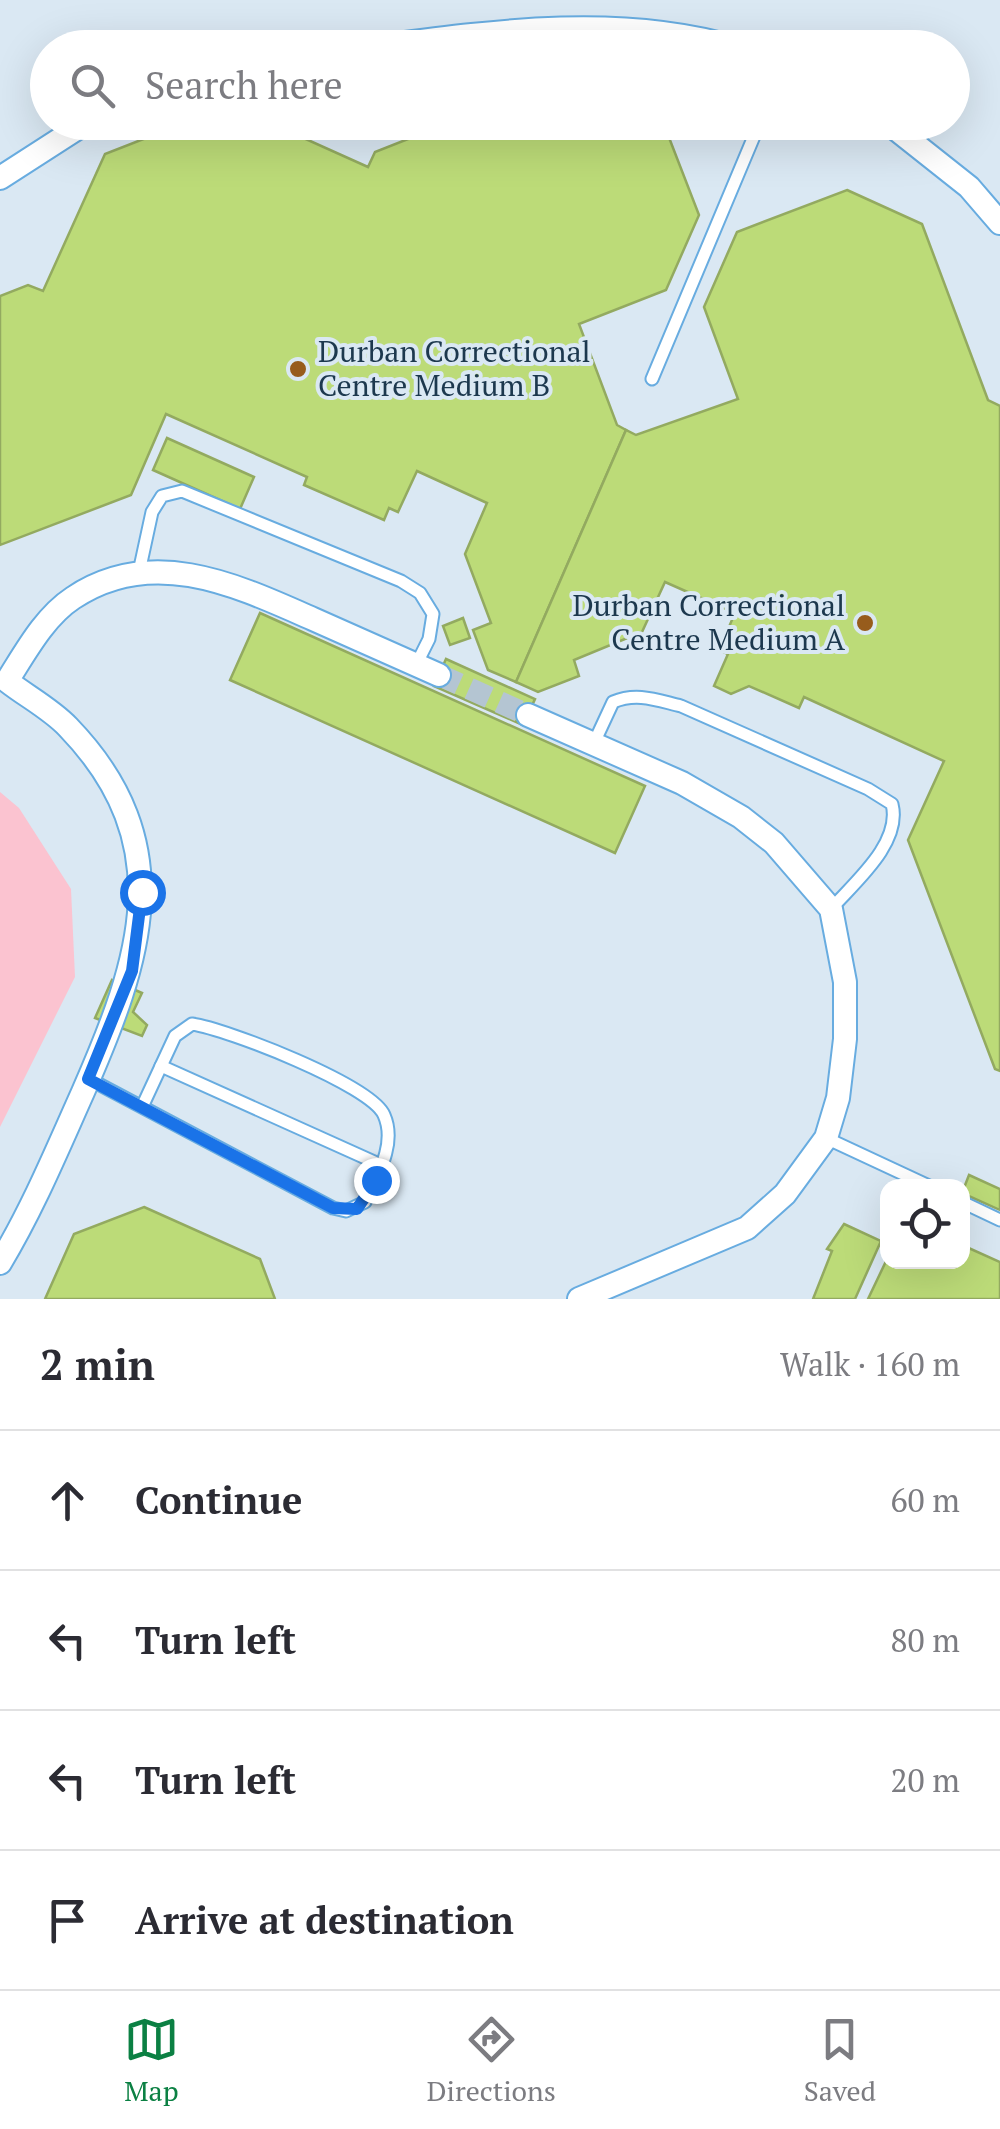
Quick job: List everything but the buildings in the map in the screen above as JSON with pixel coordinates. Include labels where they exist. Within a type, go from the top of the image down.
[{"type":"street","points":[[543,30],[613,30]]},
{"type":"street","points":[[0,178],[59,140]]},
{"type":"street","points":[[910,140],[969,187],[1000,223]]},
{"type":"street","points":[[0,1262],[32,1207],[132,971],[142,892],[134,838],[122,800],[66,724],[3,680],[50,618],[73,598],[140,572],[184,572],[229,582],[439,675]]},
{"type":"street","points":[[528,715],[682,783],[742,817],[801,870],[831,909],[845,982],[845,1040],[826,1138],[785,1194],[747,1228],[579,1299]]},
{"type":"lane","points":[[652,379],[752,140]]},
{"type":"lane","points":[[140,572],[152,512],[162,496],[182,491],[400,581],[420,594],[433,614],[429,638],[416,664]]},
{"type":"lane","points":[[594,745],[612,702],[633,695],[649,698],[681,706],[868,789],[892,804],[896,818],[890,834],[831,909]]},
{"type":"lane","points":[[88,1079],[346,1211],[365,1202],[381,1165],[388,1129],[379,1105],[284,1055],[192,1024],[174,1036],[142,1106]]},
{"type":"lane","points":[[160,1066],[381,1165]]},
{"type":"lane","points":[[826,1138],[914,1179]]},
{"type":"lane","points":[[970,1206],[1000,1220]]},
{"type":"shaded area","points":[[0,792],[19,808],[71,889],[75,977],[0,1127]]},
{"type":"tunnel","points":[[439,675],[528,715]]},
{"type":"place","name":"Durban Correctional Centre Medium B","points":[[298,369]]},
{"type":"place","name":"Durban Correctional Centre Medium A","points":[[865,623]]},
{"type":"route","points":[[142,892],[132,971],[107,1041],[88,1079],[333,1208],[357,1209],[376,1180]]}]
